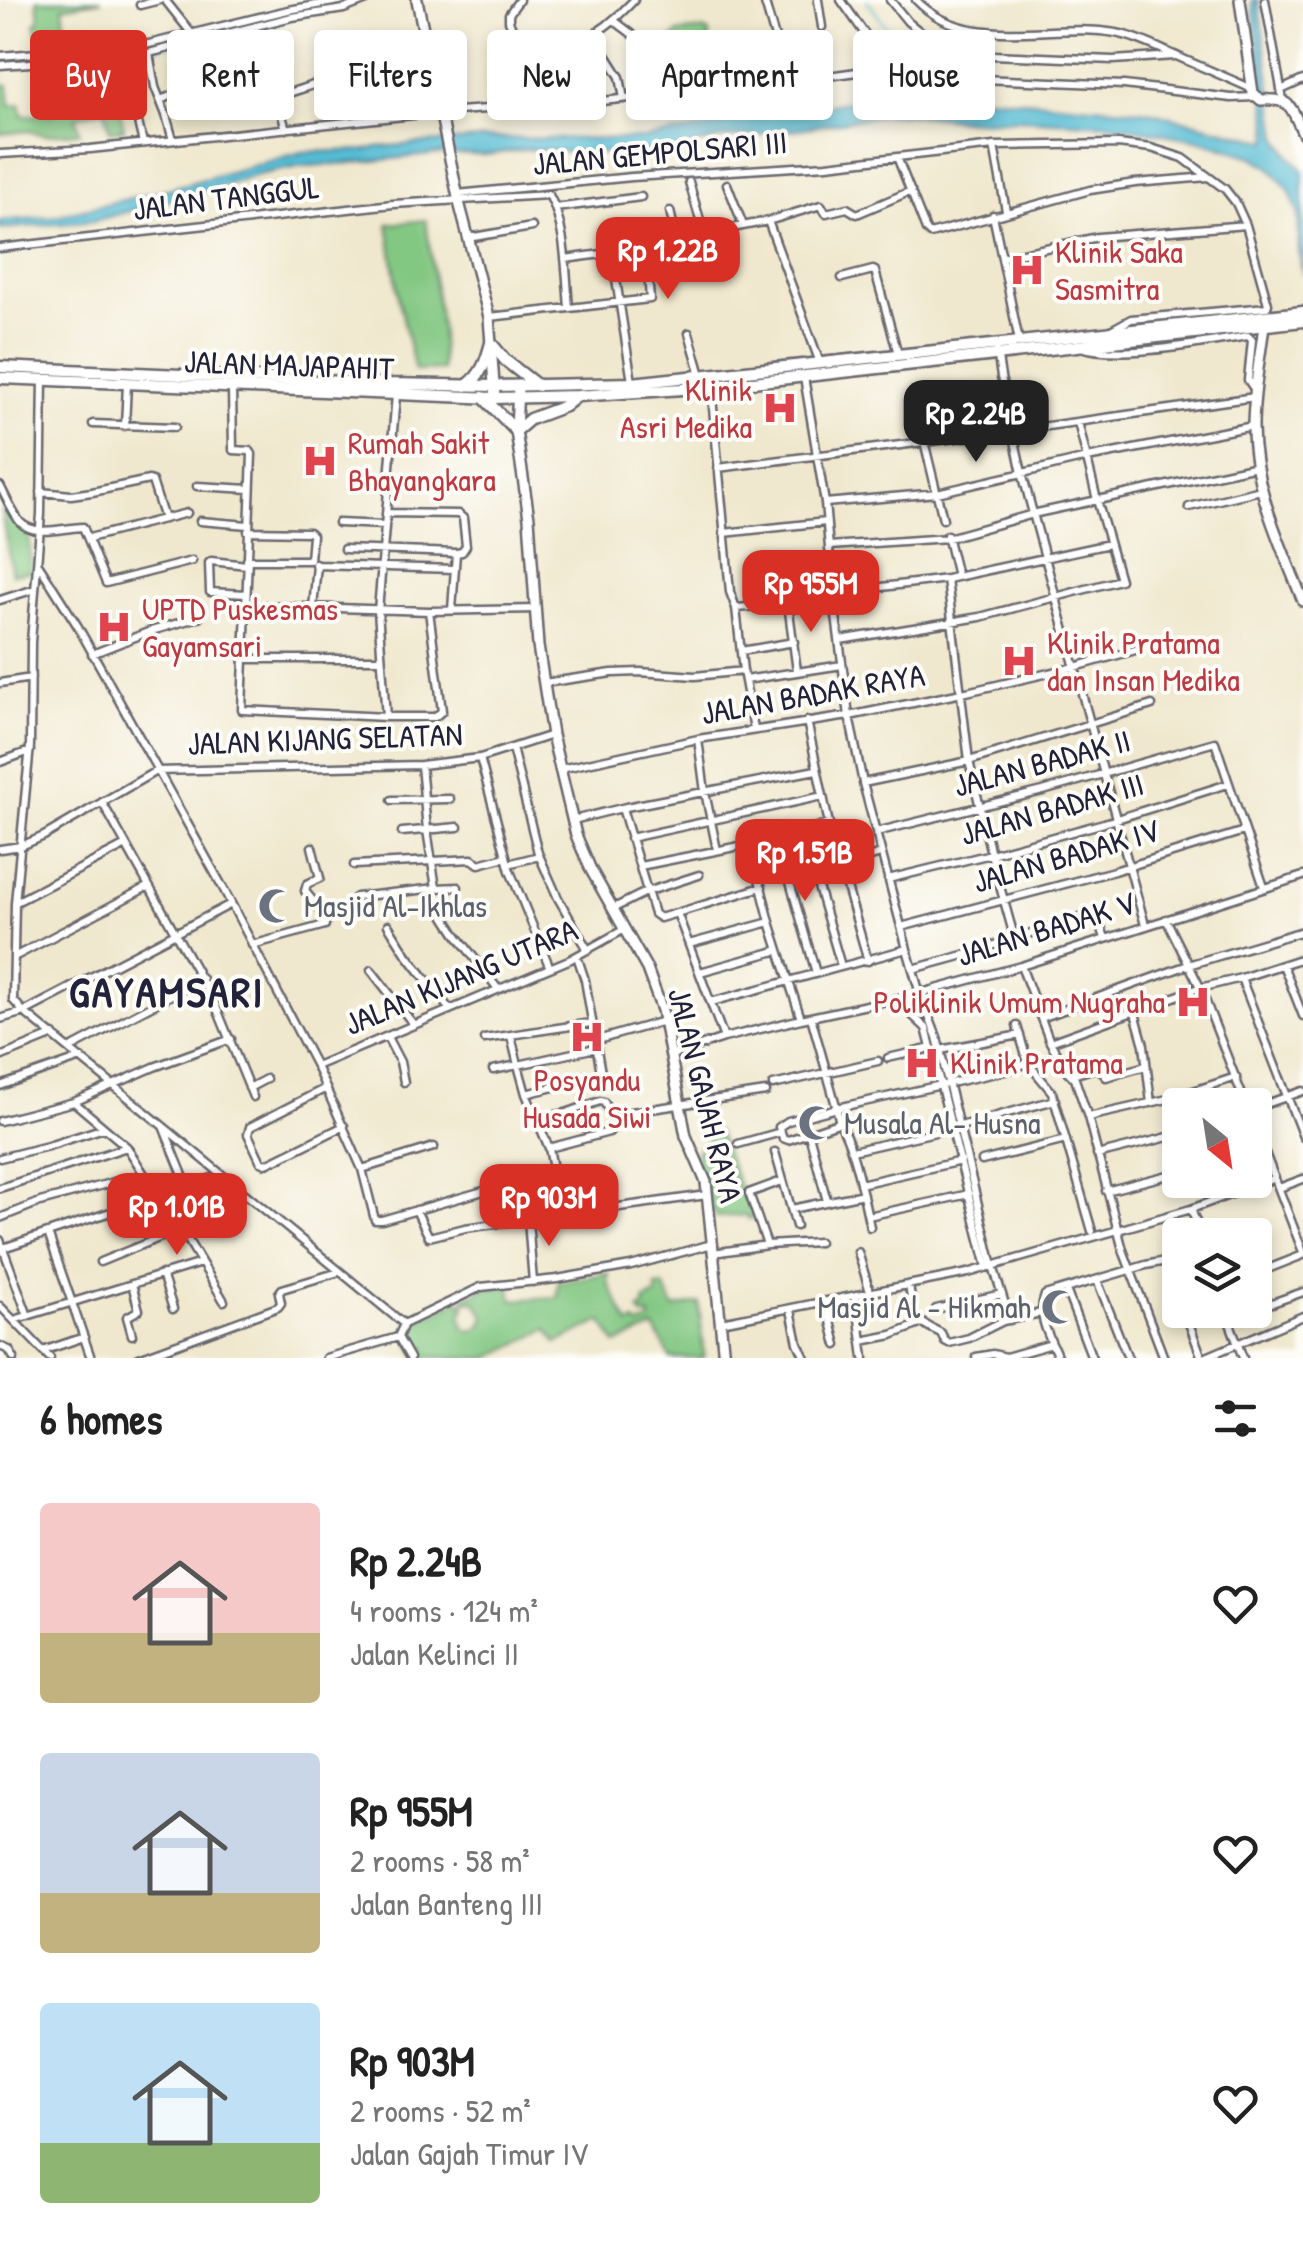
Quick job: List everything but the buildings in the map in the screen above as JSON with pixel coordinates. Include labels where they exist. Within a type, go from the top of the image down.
[{"type":"main road","points":[[417,0],[424,30]]},
{"type":"main road","points":[[1240,0],[1256,95],[1281,96],[1303,133]]},
{"type":"main road","points":[[443,120],[488,317],[491,394],[516,431],[530,419],[565,406],[577,396]]},
{"type":"main road","points":[[1020,347],[1157,342],[1264,324],[1303,312]]},
{"type":"main road","points":[[870,364],[1020,347],[1110,331],[1283,319],[1303,321]]},
{"type":"main road","points":[[1264,324],[1253,426],[1257,466],[1261,490],[1303,600]]},
{"type":"main road","points":[[466,386],[483,369],[491,342]]},
{"type":"main road","points":[[491,342],[506,361],[538,386]]},
{"type":"main road","points":[[870,364],[898,355],[997,350]]},
{"type":"main road","name":"JALAN MAJAPAHIT","points":[[518,392],[538,386],[632,383],[820,364],[870,364]]},
{"type":"main road","name":"JALAN MAJAPAHIT","points":[[0,367],[396,394],[518,392],[577,396],[804,377],[870,364]]},
{"type":"main road","name":"JALAN MAJAPAHIT","points":[[0,378],[232,387],[466,386],[491,394]]},
{"type":"main road","name":"JALAN GAJAH RAYA","points":[[518,392],[516,431],[529,518],[543,683],[559,769],[572,820],[591,870],[647,970],[658,999],[688,1141],[704,1175],[724,1358]]},
{"type":"street","points":[[140,5],[162,0],[186,30]]},
{"type":"street","points":[[220,30],[320,2],[345,0]]},
{"type":"street","points":[[234,30],[344,9],[367,0]]},
{"type":"street","points":[[513,30],[508,17],[518,0]]},
{"type":"street","points":[[602,30],[634,0]]},
{"type":"street","points":[[764,0],[773,30]]},
{"type":"street","points":[[818,0],[822,27]]},
{"type":"street","points":[[467,115],[885,68],[841,0]]},
{"type":"street","points":[[890,0],[911,25],[932,41],[968,54],[1113,60],[1176,56]]},
{"type":"street","points":[[916,0],[938,17],[971,29],[1119,33],[1256,95]]},
{"type":"street","points":[[1266,0],[1281,96],[1303,80]]},
{"type":"street","points":[[615,21],[627,30]]},
{"type":"street","points":[[255,26],[256,30]]},
{"type":"street","points":[[167,46],[149,52],[155,86],[173,140]]},
{"type":"street","points":[[606,55],[620,78],[624,99]]},
{"type":"street","points":[[0,56],[30,57]]},
{"type":"street","points":[[0,65],[30,59]]},
{"type":"street","points":[[995,80],[1124,85],[1231,98],[1256,95]]},
{"type":"street","points":[[160,100],[167,97]]},
{"type":"street","points":[[137,120],[143,143]]},
{"type":"street","points":[[284,120],[286,129]]},
{"type":"street","points":[[0,154],[403,120]]},
{"type":"street","points":[[1006,211],[994,146],[1118,144],[1151,148],[1183,158],[1232,197],[1246,224],[1267,307],[1131,319],[1110,331]]},
{"type":"street","name":"JALAN GEMPOLSARI III","points":[[457,193],[758,170],[994,146]]},
{"type":"street","points":[[897,157],[928,233],[1105,188],[1210,178]]},
{"type":"street","points":[[690,182],[703,234]]},
{"type":"street","points":[[728,184],[742,226]]},
{"type":"street","points":[[565,259],[646,248],[821,206],[826,213],[847,208],[858,214],[911,191]]},
{"type":"street","points":[[457,193],[549,195],[556,208],[569,308]]},
{"type":"street","name":"JALAN TANGGUL","points":[[0,248],[393,204],[457,193]]},
{"type":"street","points":[[556,208],[641,197]]},
{"type":"street","points":[[670,211],[676,241]]},
{"type":"street","points":[[994,215],[1020,347]]},
{"type":"street","points":[[768,220],[820,364]]},
{"type":"street","points":[[1004,257],[1098,237],[1246,224]]},
{"type":"street","points":[[468,238],[532,227]]},
{"type":"street","points":[[488,317],[650,299],[646,248]]},
{"type":"street","points":[[612,254],[632,383]]},
{"type":"street","points":[[842,278],[875,271],[898,355]]},
{"type":"street","points":[[689,333],[702,376]]},
{"type":"street","points":[[718,468],[1078,422],[1255,394],[1248,380],[1252,340],[1248,336],[1157,342]]},
{"type":"street","points":[[997,350],[1022,472],[1145,925]]},
{"type":"street","points":[[804,377],[818,455],[849,716],[907,949],[937,1037],[935,1050]]},
{"type":"street","points":[[43,378],[30,752],[15,902],[12,994],[24,1012],[404,1324]]},
{"type":"street","points":[[125,426],[127,384]]},
{"type":"street","points":[[711,386],[730,592],[736,608],[754,729]]},
{"type":"street","points":[[232,387],[233,448],[252,454],[243,660],[245,712],[435,717],[442,711],[429,610]]},
{"type":"street","points":[[386,718],[378,610],[396,394]]},
{"type":"street","points":[[840,640],[953,622],[1120,580],[1078,422]]},
{"type":"street","points":[[92,424],[175,427]]},
{"type":"street","points":[[824,503],[936,493],[1087,458],[1253,426]]},
{"type":"street","points":[[924,440],[943,519]]},
{"type":"street","points":[[829,546],[948,536],[1257,466]]},
{"type":"street","points":[[41,492],[71,495],[149,480],[164,518]]},
{"type":"street","points":[[0,486],[20,522],[28,528],[80,526],[86,530],[106,583],[192,561]]},
{"type":"street","points":[[197,486],[250,488]]},
{"type":"street","points":[[1189,507],[1261,490]]},
{"type":"street","points":[[344,549],[456,553],[466,546],[461,516],[386,512]]},
{"type":"street","points":[[90,538],[187,513]]},
{"type":"street","points":[[200,522],[309,532],[313,608]]},
{"type":"street","points":[[724,533],[826,522]]},
{"type":"street","points":[[338,523],[385,524]]},
{"type":"street","points":[[948,536],[958,576]]},
{"type":"street","points":[[736,608],[788,604],[833,593],[946,579],[1109,544]]},
{"type":"street","points":[[452,610],[456,553]]},
{"type":"street","points":[[246,594],[210,592],[209,563],[455,569]]},
{"type":"street","points":[[38,564],[58,592],[231,904],[316,1066],[362,1169],[375,1220],[554,1174]]},
{"type":"street","points":[[763,580],[797,570],[831,569]]},
{"type":"street","points":[[946,579],[970,761],[1014,940]]},
{"type":"street","points":[[0,600],[35,589]]},
{"type":"street","points":[[245,604],[378,610],[536,609]]},
{"type":"street","points":[[788,604],[797,671]]},
{"type":"street","points":[[92,654],[199,617]]},
{"type":"street","points":[[741,652],[794,642]]},
{"type":"street","name":"JALAN BADAK RAYA","points":[[559,769],[698,739],[849,716],[962,693],[1139,648]]},
{"type":"street","points":[[243,660],[381,658]]},
{"type":"street","points":[[543,683],[612,673],[744,675],[842,665]]},
{"type":"street","points":[[0,683],[31,678]]},
{"type":"street","points":[[863,783],[970,761],[1152,705]]},
{"type":"street","points":[[807,721],[829,824],[868,961]]},
{"type":"street","name":"JALAN KIJANG SELATAN","points":[[156,771],[421,766],[480,758],[552,735]]},
{"type":"street","points":[[698,739],[704,792],[718,850]]},
{"type":"street","name":"JALAN BADAK II","points":[[876,832],[1043,791],[1211,742],[1218,746],[1228,784]]},
{"type":"street","points":[[512,748],[539,856],[588,950]]},
{"type":"street","points":[[0,762],[30,752]]},
{"type":"street","points":[[480,758],[507,860],[550,968]]},
{"type":"street","points":[[421,766],[436,888]]},
{"type":"street","points":[[572,820],[816,770]]},
{"type":"street","points":[[0,849],[21,846],[44,836],[156,771]]},
{"type":"street","points":[[1228,784],[1264,888]]},
{"type":"street","name":"JALAN BADAK III","points":[[888,879],[1115,820],[1228,784]]},
{"type":"street","points":[[630,838],[823,796]]},
{"type":"street","points":[[392,800],[450,799]]},
{"type":"street","points":[[102,802],[202,979],[253,1097]]},
{"type":"street","points":[[622,808],[657,917],[762,886]]},
{"type":"street","points":[[640,866],[829,824]]},
{"type":"street","points":[[402,832],[458,827]]},
{"type":"street","name":"JALAN BADAK IV","points":[[901,927],[1004,902],[1244,831]]},
{"type":"street","points":[[802,832],[841,966]]},
{"type":"street","points":[[777,837],[816,973]]},
{"type":"street","points":[[750,844],[800,1018]]},
{"type":"street","points":[[15,902],[126,846]]},
{"type":"street","points":[[252,944],[325,925],[322,913],[306,892],[306,884],[320,878],[312,847]]},
{"type":"street","points":[[841,866],[881,854]]},
{"type":"street","points":[[354,865],[472,859],[478,864],[539,856]]},
{"type":"street","points":[[612,908],[699,875]]},
{"type":"street","name":"JALAN BADAK V","points":[[672,1055],[800,1018],[920,994],[1022,966],[1303,876]]},
{"type":"street","points":[[13,958],[149,886]]},
{"type":"street","points":[[356,897],[458,887]]},
{"type":"street","points":[[0,1019],[24,1012],[231,904]]},
{"type":"street","points":[[913,969],[1096,912],[1106,938]]},
{"type":"street","points":[[677,913],[724,1038]]},
{"type":"street","points":[[444,915],[498,989]]},
{"type":"street","points":[[1166,919],[1200,988],[1240,1088]]},
{"type":"street","points":[[689,944],[770,922]]},
{"type":"street","points":[[388,924],[450,1010]]},
{"type":"street","name":"JALAN KIJANG UTARA","points":[[316,1066],[550,968],[623,930]]},
{"type":"street","points":[[1041,1018],[1188,965],[1303,931]]},
{"type":"street","points":[[711,1002],[907,949]]},
{"type":"street","points":[[700,972],[779,950]]},
{"type":"street","points":[[526,1094],[600,1074],[585,980],[576,956]]},
{"type":"street","points":[[1050,1042],[1200,988],[1303,958]]},
{"type":"street","points":[[1284,965],[1303,1016]]},
{"type":"street","points":[[1022,966],[1050,1042],[1067,1072],[1073,1075],[1130,1270],[1164,1358]]},
{"type":"street","points":[[371,970],[414,1025]]},
{"type":"street","points":[[1241,978],[1303,1137]]},
{"type":"street","points":[[70,1048],[202,979]]},
{"type":"street","points":[[900,998],[912,1015],[925,1024],[935,1050],[990,1266],[1010,1320]]},
{"type":"street","points":[[1135,1013],[1144,1044],[1151,1103]]},
{"type":"street","points":[[811,1017],[838,1123],[852,1150],[870,1227]]},
{"type":"street","points":[[493,1070],[595,1045],[664,1021]]},
{"type":"street","points":[[484,1039],[591,1024]]},
{"type":"street","points":[[888,1058],[1018,1030],[1028,1062],[1055,1100],[1092,1230]]},
{"type":"street","points":[[0,1057],[54,1035]]},
{"type":"street","points":[[387,1036],[400,1062],[404,1082]]},
{"type":"street","points":[[511,1036],[526,1094],[549,1148],[558,1194],[544,1200],[544,1217]]},
{"type":"street","points":[[0,1121],[74,1102],[154,1067],[231,1040]]},
{"type":"street","points":[[0,1086],[82,1058]]},
{"type":"street","points":[[772,1086],[878,1061]]},
{"type":"street","points":[[838,1123],[788,1140],[780,1127],[837,1108],[1005,1071],[1028,1062]]},
{"type":"street","points":[[1073,1075],[1098,1067],[1106,1076],[1146,1066]]},
{"type":"street","points":[[1088,1117],[1236,1077]]},
{"type":"street","points":[[249,1088],[266,1079]]},
{"type":"street","points":[[326,1088],[250,1127],[248,1134],[260,1162],[266,1164],[344,1126]]},
{"type":"street","points":[[1272,1102],[1303,1091]]},
{"type":"street","points":[[611,1115],[766,1092]]},
{"type":"street","points":[[538,1119],[600,1100],[611,1115],[609,1132],[549,1148]]},
{"type":"street","points":[[852,1150],[1055,1100]]},
{"type":"street","points":[[74,1102],[127,1147],[144,1174],[148,1200]]},
{"type":"street","points":[[162,1125],[188,1185]]},
{"type":"street","points":[[0,1158],[106,1127]]},
{"type":"street","points":[[809,1134],[827,1201]]},
{"type":"street","points":[[738,1144],[782,1135]]},
{"type":"street","points":[[1097,1155],[1162,1139]]},
{"type":"street","points":[[982,1161],[1066,1140]]},
{"type":"street","points":[[0,1188],[127,1147]]},
{"type":"street","points":[[362,1169],[434,1147]]},
{"type":"street","points":[[775,1152],[796,1226]]},
{"type":"street","points":[[860,1184],[964,1160]]},
{"type":"street","points":[[1272,1172],[1300,1234],[1303,1253],[1272,1267]]},
{"type":"street","points":[[0,1218],[40,1202],[144,1174]]},
{"type":"street","points":[[28,1316],[1,1245],[222,1175]]},
{"type":"street","points":[[1106,1191],[1162,1177]]},
{"type":"street","points":[[720,1322],[990,1266],[1191,1210],[1275,1178]]},
{"type":"street","points":[[1279,1188],[1303,1180]]},
{"type":"street","points":[[768,1245],[749,1193],[782,1181]]},
{"type":"street","points":[[868,1216],[972,1193]]},
{"type":"street","points":[[792,1209],[863,1194]]},
{"type":"street","points":[[416,1210],[429,1236],[707,1195]]},
{"type":"street","points":[[162,1196],[224,1301]]},
{"type":"street","points":[[1191,1210],[1194,1218]]},
{"type":"street","points":[[528,1220],[533,1282]]},
{"type":"street","points":[[100,1262],[182,1229]]},
{"type":"street","points":[[48,1233],[92,1358]]},
{"type":"street","points":[[326,1358],[398,1337],[404,1324],[482,1286],[631,1266],[712,1248],[818,1242]]},
{"type":"street","points":[[858,1252],[870,1292]]},
{"type":"street","points":[[1058,1358],[1041,1312],[1045,1295],[1162,1262]]},
{"type":"street","points":[[14,1320],[201,1263]]},
{"type":"street","points":[[139,1358],[278,1307],[282,1289],[340,1272]]},
{"type":"street","points":[[162,1274],[174,1309]]},
{"type":"street","points":[[1097,1280],[1128,1358]]},
{"type":"street","points":[[132,1284],[139,1310],[127,1317],[132,1335]]},
{"type":"street","points":[[909,1285],[914,1314],[920,1324],[939,1331],[948,1343],[1041,1312]]},
{"type":"street","points":[[1066,1290],[1092,1358]]},
{"type":"street","points":[[1272,1303],[1303,1292]]},
{"type":"street","points":[[856,1294],[864,1358]]},
{"type":"street","points":[[936,1309],[1002,1294]]},
{"type":"street","points":[[826,1302],[837,1344]]},
{"type":"street","points":[[0,1306],[3,1315],[14,1320],[46,1355],[84,1338]]},
{"type":"street","points":[[791,1310],[798,1343],[806,1358]]},
{"type":"street","points":[[1191,1328],[1203,1358],[1303,1316]]},
{"type":"street","points":[[862,1341],[920,1324]]},
{"type":"street","points":[[1234,1328],[1243,1358]]},
{"type":"street","points":[[398,1337],[410,1358]]},
{"type":"street","points":[[975,1358],[993,1354],[1006,1357],[1052,1344]]},
{"type":"street","points":[[0,1346],[14,1358]]},
{"type":"green space","points":[[37,0],[102,0],[63,7],[66,30],[37,30],[35,23],[39,21]]},
{"type":"green space","points":[[0,69],[1,85],[8,85],[10,106],[20,104],[23,116],[30,116],[30,120],[77,120],[80,132],[0,134]]},
{"type":"green space","points":[[108,120],[122,120],[124,129],[110,131]]},
{"type":"green space","points":[[426,220],[441,330],[442,370],[415,371],[388,224]]},
{"type":"green space","points":[[1,510],[29,531],[31,571],[12,574]]},
{"type":"green space","points":[[717,1131],[755,1216],[749,1219],[747,1215],[717,1217],[709,1205],[695,1154],[698,1148],[701,1152],[710,1150],[703,1133]]},
{"type":"green space","points":[[609,1273],[608,1282],[629,1325],[651,1321],[650,1316],[642,1316],[639,1310],[645,1306],[644,1301],[657,1295],[656,1287],[664,1286],[674,1308],[699,1303],[704,1358],[671,1358],[654,1328],[616,1344],[602,1321],[557,1343],[547,1329],[489,1358],[423,1357],[411,1346],[408,1328],[458,1300],[465,1306],[461,1316],[464,1327],[471,1331],[481,1326],[485,1317],[475,1301],[465,1302],[464,1298],[485,1288],[510,1286],[513,1300],[558,1297],[558,1282]]},
{"type":"water","points":[[1252,0],[1258,0],[1278,137],[1303,170],[1303,276],[1298,212],[1289,190],[1268,166],[1253,157],[1198,140],[1107,124],[965,120],[995,120],[995,97],[1148,111],[1268,141]]},
{"type":"water","points":[[853,101],[853,120],[719,139],[680,149],[633,153],[531,149],[297,167],[93,221],[0,229],[0,221],[51,217],[302,152],[491,138],[643,139],[734,120],[833,120],[833,104]]},
{"type":"waterway","points":[[307,12],[354,0]]},
{"type":"waterway","points":[[867,0],[888,30]]},
{"type":"waterway","points":[[0,59],[147,50],[167,45]]},
{"type":"place","name":"Klinik Saka Sasmitra","points":[[1027,270]]},
{"type":"place","name":"Klinik Asri Medika","points":[[780,408]]},
{"type":"place","name":"Rumah Sakit Bhayangkara","points":[[320,461]]},
{"type":"place","name":"UPTD Puskesmas Gayamsari","points":[[114,627]]},
{"type":"place","name":"Klinik Pratama dan Insan Medika","points":[[1019,661]]},
{"type":"place","name":"Masjid Al-Ikhlas","points":[[276,906]]},
{"type":"place","name":"Poliklinik Umum Nugraha","points":[[1193,1002]]},
{"type":"place","name":"Posyandu Husada Siwi","points":[[587,1037]]},
{"type":"place","name":"Klinik Pratama","points":[[922,1063]]},
{"type":"place","name":"Musala Al- Husna","points":[[816,1123]]},
{"type":"place","name":"Masjid Al - Hikmah","points":[[1059,1307]]},
{"type":"district","name":"GAYAMSARI","points":[[167,992]]}]
